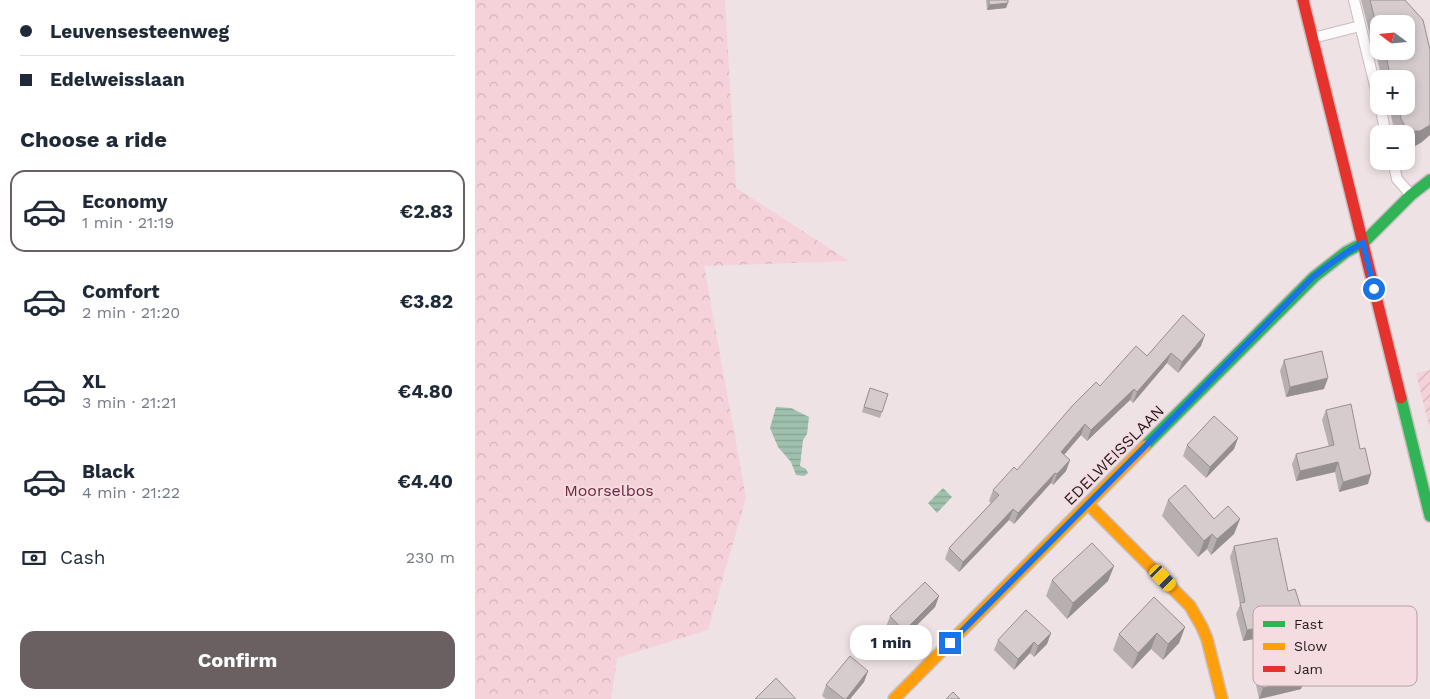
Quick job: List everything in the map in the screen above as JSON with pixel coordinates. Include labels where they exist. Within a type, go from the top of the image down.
[{"type":"street","points":[[1303,0],[1430,516]]},
{"type":"street","name":"EDELWEISSLAAN","points":[[894,699],[1313,277],[1346,252],[1363,243],[1411,195],[1430,180]]},
{"type":"street","points":[[1088,504],[1189,606],[1207,639],[1222,699]]},
{"type":"lane","points":[[1354,0],[1371,70]]},
{"type":"lane","points":[[1312,38],[1360,26]]},
{"type":"lane","points":[[1395,170],[1397,179],[1411,195]]},
{"type":"green space","name":"Moorselbos","points":[[475,0],[725,0],[736,188],[849,261],[704,266],[746,498],[708,630],[617,658],[611,699],[475,699]]},
{"type":"green space","points":[[1430,370],[1430,430],[1416,373]]},
{"type":"shaded area","points":[[776,407],[791,408],[809,417],[807,434],[803,440],[800,466],[806,469],[808,473],[804,476],[796,475],[791,462],[778,447],[770,428]]},
{"type":"shaded area","points":[[943,488],[952,497],[937,513],[928,503]]},
{"type":"building","points":[[989,0],[1008,0],[1008,3],[989,5]]},
{"type":"building","points":[[1370,0],[1405,0],[1423,20],[1430,50],[1430,125],[1420,131],[1415,131],[1415,125],[1404,125],[1400,115],[1415,115],[1415,70],[1389,70],[1387,60],[1415,60],[1415,15],[1374,15]]},
{"type":"building","points":[[1183,315],[1205,335],[1182,362],[1171,353],[1137,392],[1134,389],[1091,430],[1085,424],[1061,452],[1070,460],[1057,474],[1055,473],[1018,513],[1013,509],[963,562],[949,548],[999,495],[993,490],[1014,467],[1017,470],[1073,405],[1096,382],[1100,386],[1136,346],[1147,356]]},
{"type":"building","points":[[1322,351],[1328,378],[1290,387],[1284,360]]},
{"type":"building","points":[[870,388],[888,394],[882,412],[864,407]]},
{"type":"building","points":[[1351,404],[1360,449],[1365,448],[1371,474],[1343,482],[1338,462],[1300,471],[1296,454],[1334,445],[1326,410]]},
{"type":"building","points":[[1214,416],[1238,438],[1210,467],[1187,445]]},
{"type":"building","points":[[1185,485],[1214,519],[1228,506],[1240,519],[1217,539],[1212,534],[1204,541],[1168,500]]},
{"type":"building","points":[[1277,538],[1288,591],[1295,589],[1300,606],[1253,606],[1253,629],[1247,630],[1240,603],[1245,602],[1234,546]]},
{"type":"building","points":[[1092,543],[1114,566],[1073,603],[1052,580]]},
{"type":"building","points":[[925,582],[939,596],[904,631],[890,616]]},
{"type":"building","points":[[1154,597],[1185,627],[1168,644],[1157,633],[1138,653],[1119,634]]},
{"type":"building","points":[[1026,610],[1051,633],[1038,646],[1034,642],[1018,659],[998,640]]},
{"type":"building","points":[[850,656],[868,671],[846,699],[844,699],[826,685]]},
{"type":"building","points":[[776,678],[796,699],[755,699]]},
{"type":"building","points":[[953,692],[960,699],[946,699]]},
{"type":"traffic: fast","points":[[1145,446],[1314,277],[1346,252],[1363,243],[1411,195],[1430,180]]},
{"type":"traffic: fast","points":[[1401,398],[1430,516]]},
{"type":"traffic: slow","points":[[894,699],[1145,446]]},
{"type":"traffic: slow","points":[[1088,504],[1190,606],[1207,639],[1222,699]]},
{"type":"traffic: jam","points":[[1303,0],[1401,398]]},
{"type":"route","points":[[950,643],[1313,277],[1346,252],[1363,243],[1374,289]]}]
